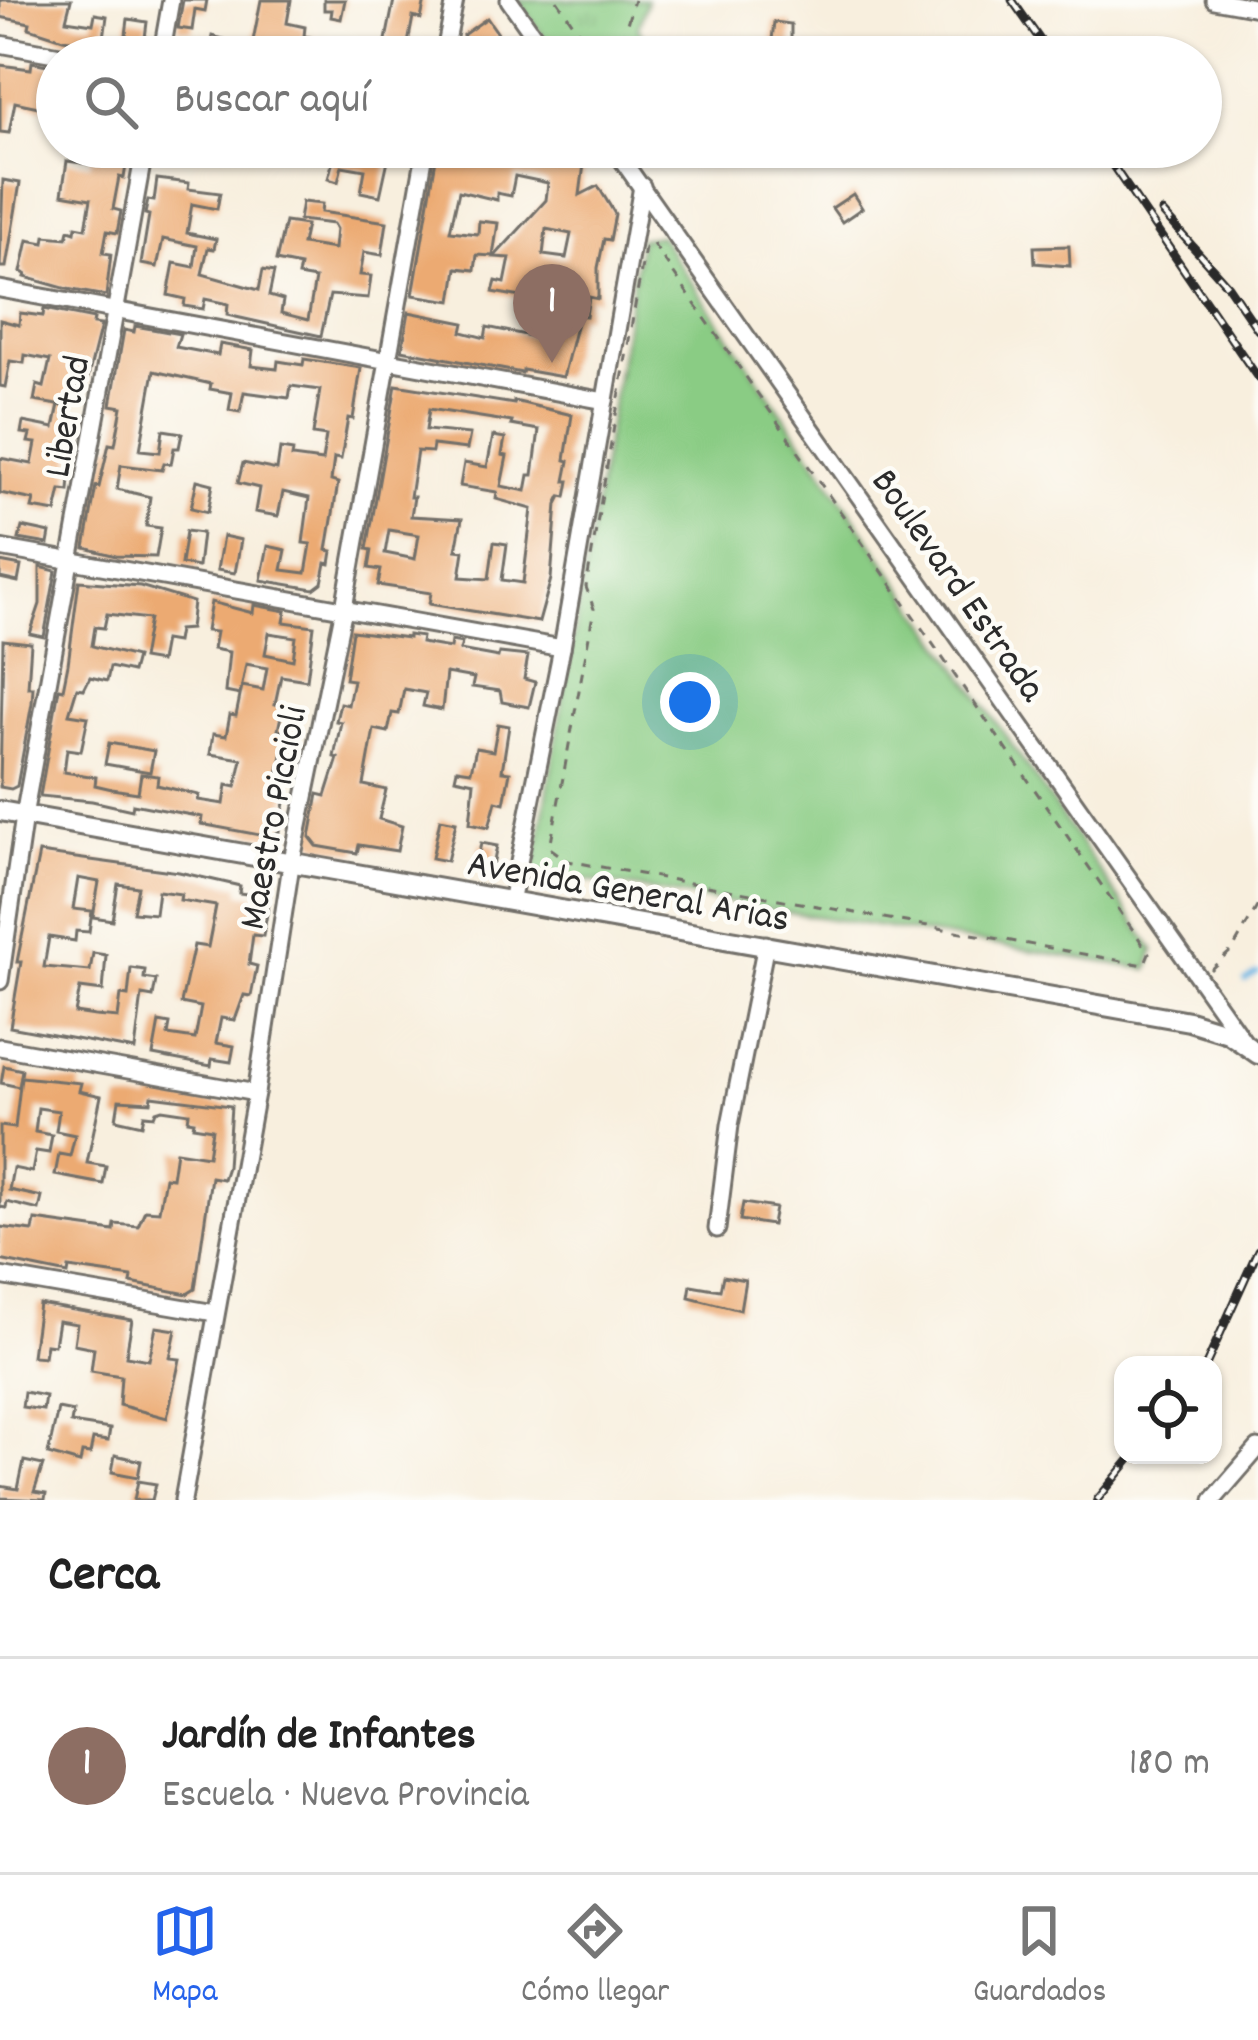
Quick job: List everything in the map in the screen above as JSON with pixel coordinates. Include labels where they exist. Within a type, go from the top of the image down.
[{"type":"main road","name":"Avenida General Arias","points":[[0,812],[1189,1021],[1251,1048]]},
{"type":"street","points":[[165,36],[171,0]]},
{"type":"street","points":[[447,36],[455,0]]},
{"type":"street","points":[[509,0],[534,36]]},
{"type":"street","points":[[1214,0],[1258,8]]},
{"type":"street","points":[[0,44],[36,51]]},
{"type":"street","name":"Libertad","points":[[0,981],[24,816],[142,168]]},
{"type":"street","name":"Maestro Piccioli","points":[[183,1500],[256,1093],[291,865],[344,608],[422,168]]},
{"type":"street","name":"Boulevard Estrada","points":[[629,168],[1251,1048]]},
{"type":"street","points":[[511,902],[562,648],[643,186]]},
{"type":"street","points":[[0,289],[605,401]]},
{"type":"street","points":[[0,548],[562,648]]},
{"type":"street","points":[[717,1228],[730,1125],[766,944]]},
{"type":"street","points":[[0,1047],[256,1093]]},
{"type":"street","points":[[0,1276],[215,1313]]},
{"type":"street","points":[[1213,1500],[1258,1448]]},
{"type":"path","points":[[557,0],[582,36]]},
{"type":"path","points":[[623,36],[634,0]]},
{"type":"path","points":[[653,244],[1149,952],[1144,965],[590,866],[568,861],[550,848],[594,609],[586,587],[645,248],[653,244]]},
{"type":"path","points":[[1200,980],[1233,949],[1258,905]]},
{"type":"green space","points":[[518,0],[647,0],[638,27],[642,36],[543,36]]},
{"type":"green space","points":[[659,235],[1154,950],[1148,969],[534,872],[640,239]]},
{"type":"building","points":[[0,0],[71,0],[66,20],[93,24],[95,14],[107,16],[104,36],[54,36],[29,28],[30,23],[0,17]]},
{"type":"building","points":[[183,0],[207,0],[205,11],[195,9],[192,30],[178,28]]},
{"type":"building","points":[[261,0],[291,0],[287,23],[305,27],[304,36],[254,36]]},
{"type":"building","points":[[324,0],[345,0],[341,19],[331,17],[332,10],[324,10]]},
{"type":"building","points":[[394,0],[425,0],[421,19],[413,17],[409,36],[387,36]]},
{"type":"building","points":[[487,18],[500,36],[464,36]]},
{"type":"building","points":[[128,19],[147,22],[145,36],[126,36]]},
{"type":"building","points":[[774,22],[791,24],[791,36],[772,36]]},
{"type":"building","points":[[32,62],[36,63],[36,106],[15,102],[9,133],[0,132],[0,65],[31,69]]},
{"type":"building","points":[[66,168],[126,168],[124,178],[119,177],[113,209],[121,211],[117,233],[107,231],[103,253],[111,254],[106,296],[67,289],[21,272],[28,240],[44,243],[45,236],[67,238],[76,226],[86,228],[91,199],[62,194]]},
{"type":"building","points":[[331,168],[342,168],[338,182],[328,179]]},
{"type":"building","points":[[354,168],[386,168],[380,196],[361,192],[365,170]]},
{"type":"building","points":[[434,168],[583,168],[580,195],[598,186],[615,214],[598,268],[598,299],[589,297],[586,316],[579,315],[563,377],[402,350],[409,312],[464,323],[462,332],[485,338],[487,327],[535,337],[539,317],[525,315],[527,303],[520,302],[521,297],[493,292],[496,281],[505,283],[510,258],[494,257],[546,200],[548,183],[515,176],[511,196],[497,193],[497,200],[459,191],[450,231],[478,234],[479,221],[498,223],[493,256],[477,255],[475,270],[457,268],[452,301],[413,295]],"holes":[[[546,229],[571,234],[566,258],[543,255]]]},
{"type":"building","points":[[157,179],[220,193],[217,209],[192,204],[187,233],[216,239],[214,249],[208,248],[202,274],[259,290],[263,270],[274,272],[269,296],[283,300],[281,313],[308,320],[315,279],[298,276],[300,266],[276,261],[285,222],[306,225],[302,244],[334,249],[333,224],[299,220],[302,202],[322,204],[321,212],[387,222],[382,255],[364,252],[360,275],[371,276],[368,298],[330,295],[321,336],[227,315],[228,304],[205,299],[203,309],[184,306],[185,299],[168,295],[174,263],[194,267],[197,246],[163,239],[157,267],[141,264],[149,215],[145,214],[148,200],[154,201]]},
{"type":"building","points":[[3,180],[20,183],[6,267],[0,267]]},
{"type":"building","points":[[853,194],[862,208],[842,222],[832,208]]},
{"type":"building","points":[[1069,246],[1070,266],[1035,263],[1034,247]]},
{"type":"building","points":[[44,309],[94,319],[93,324],[101,325],[85,389],[72,386],[69,407],[34,401],[37,385],[44,387],[50,360],[25,355],[24,363],[10,361],[5,387],[0,386],[0,320],[19,325],[20,313],[43,316]]},
{"type":"building","points":[[135,326],[180,334],[176,347],[218,355],[220,344],[253,350],[251,366],[277,369],[278,361],[303,365],[304,359],[361,368],[341,459],[334,458],[331,481],[338,483],[327,550],[332,551],[330,564],[326,563],[322,583],[314,589],[261,580],[268,546],[286,550],[282,570],[306,573],[311,544],[303,543],[309,498],[283,492],[278,516],[255,512],[259,488],[238,483],[243,463],[277,470],[280,449],[293,451],[292,457],[322,461],[326,436],[313,434],[320,390],[291,386],[289,398],[244,392],[240,412],[229,410],[232,393],[154,371],[140,450],[160,452],[163,430],[182,433],[179,448],[174,448],[171,464],[164,463],[162,470],[121,465],[117,489],[150,497],[146,526],[161,528],[156,557],[116,556],[85,548],[96,486],[109,444],[115,445],[122,407],[111,405],[124,330],[134,332]]},
{"type":"building","points":[[396,385],[514,401],[572,415],[565,460],[569,461],[565,481],[569,481],[566,497],[561,496],[557,504],[551,579],[539,622],[429,604],[431,593],[378,585],[381,570],[369,568],[372,550],[367,549]],"holes":[[[429,409],[539,430],[526,491],[501,486],[505,438],[493,436],[487,467],[464,463],[460,486],[497,492],[496,499],[532,509],[523,583],[502,580],[507,544],[494,542],[489,579],[460,577],[464,551],[456,550],[462,519],[411,516],[417,451],[432,452],[433,445],[467,449],[470,434],[426,430]],[[389,530],[419,535],[415,559],[385,553]]]},
{"type":"building","points":[[59,405],[81,416],[69,491],[61,490],[56,512],[32,508],[34,500],[0,493],[0,458],[32,464],[36,443],[28,442],[30,434],[21,433],[23,422],[54,428]]},
{"type":"building","points":[[197,480],[213,484],[208,512],[191,508]]},
{"type":"building","points":[[22,527],[50,533],[48,544],[19,539]]},
{"type":"building","points":[[186,531],[202,533],[198,567],[181,564]]},
{"type":"building","points":[[223,536],[241,540],[235,573],[217,570]]},
{"type":"building","points":[[0,562],[21,566],[18,582],[0,578]]},
{"type":"building","points":[[40,567],[56,571],[44,637],[30,634],[40,604]]},
{"type":"building","points":[[79,581],[140,586],[193,602],[190,629],[178,630],[176,642],[164,640],[160,662],[142,659],[149,619],[107,614],[104,628],[95,627],[92,646],[136,657],[132,672],[110,667],[107,681],[90,677],[84,689],[77,688],[69,714],[88,717],[81,751],[67,749],[64,772],[96,777],[95,785],[138,793],[141,774],[158,776],[157,785],[224,804],[227,785],[236,787],[242,759],[210,754],[213,734],[226,736],[230,715],[236,716],[242,686],[263,690],[267,668],[246,664],[240,695],[225,692],[229,652],[213,649],[216,632],[206,631],[211,602],[253,613],[254,605],[286,611],[284,622],[314,626],[307,680],[281,676],[275,704],[283,706],[278,730],[299,734],[296,748],[284,746],[278,774],[277,789],[287,791],[280,831],[270,837],[133,804],[132,810],[40,796],[59,688],[63,689]],"holes":[[[269,633],[296,637],[293,660],[265,654]]]},
{"type":"building","points":[[352,631],[422,637],[421,643],[450,648],[451,641],[462,643],[460,650],[498,657],[499,653],[528,656],[524,679],[535,682],[529,707],[502,702],[500,691],[472,687],[474,678],[446,673],[442,710],[423,706],[426,693],[404,689],[399,714],[392,713],[388,732],[374,729],[364,785],[386,790],[379,819],[402,826],[397,851],[359,845],[357,853],[317,846],[310,837],[318,794],[326,796],[338,758],[334,757],[341,722],[336,721],[340,703],[348,705],[353,680],[345,679]]},
{"type":"building","points":[[3,640],[31,643],[28,687],[33,687],[32,703],[17,786],[11,789],[0,787]]},
{"type":"building","points":[[498,724],[509,726],[502,771],[510,772],[504,803],[496,801],[489,827],[470,823],[474,782],[455,778],[457,769],[471,771],[476,748],[493,751]]},
{"type":"building","points":[[109,743],[154,751],[150,772],[105,764]]},
{"type":"building","points":[[440,819],[456,822],[447,861],[432,858]]},
{"type":"building","points":[[481,843],[497,846],[493,866],[477,863]]},
{"type":"building","points":[[39,853],[179,872],[240,886],[239,893],[270,897],[263,936],[253,935],[249,964],[257,966],[251,996],[244,995],[235,1020],[221,1018],[216,1043],[234,1046],[231,1062],[212,1059],[211,1066],[153,1055],[159,1022],[170,1024],[168,1035],[195,1039],[201,1007],[181,1003],[194,945],[208,947],[216,906],[158,891],[155,914],[133,912],[138,887],[118,884],[112,920],[93,917],[99,882],[78,878],[73,909],[92,911],[89,932],[76,931],[75,941],[49,937],[44,967],[90,971],[93,953],[106,955],[103,991],[80,988],[75,1013],[95,1016],[118,1018],[121,995],[128,996],[131,968],[145,970],[144,978],[156,980],[153,997],[142,995],[135,1050],[10,1027],[21,962],[17,962]]},
{"type":"building","points":[[4,1066],[22,1070],[19,1087],[1,1083]]},
{"type":"building","points":[[21,1077],[81,1083],[79,1091],[101,1096],[87,1163],[106,1166],[103,1184],[55,1175],[59,1154],[70,1156],[75,1135],[56,1131],[59,1111],[38,1108],[35,1132],[52,1135],[49,1153],[36,1151],[32,1172],[13,1168],[9,1190],[42,1197],[39,1210],[7,1202],[6,1208],[0,1207],[0,1126],[15,1128]]},
{"type":"building","points":[[152,1096],[231,1106],[227,1167],[223,1179],[211,1177],[195,1289],[187,1294],[131,1283],[132,1277],[69,1268],[68,1274],[0,1260],[0,1227],[33,1231],[35,1220],[114,1231],[115,1224],[138,1226],[145,1210],[159,1211],[176,1151],[208,1156],[212,1129],[193,1126],[189,1113],[162,1109],[154,1116],[144,1115],[142,1125],[116,1119],[119,1100],[151,1102]]},
{"type":"building","points":[[743,1203],[775,1208],[772,1225],[740,1220]]},
{"type":"building","points":[[723,1276],[745,1280],[740,1310],[689,1297],[691,1285],[720,1290]]},
{"type":"building","points":[[39,1304],[132,1320],[126,1356],[149,1360],[156,1327],[176,1330],[170,1358],[180,1359],[167,1418],[119,1405],[121,1376],[91,1371],[94,1348],[74,1344],[77,1324],[58,1321],[54,1345],[46,1344],[44,1357],[32,1356]]},
{"type":"building","points":[[24,1392],[45,1396],[43,1410],[22,1407]]},
{"type":"building","points":[[58,1409],[73,1412],[71,1423],[110,1429],[108,1441],[93,1439],[90,1454],[82,1453],[80,1463],[48,1454]]},
{"type":"building","points":[[115,1455],[141,1461],[138,1477],[112,1472]]},
{"type":"building","points":[[24,1461],[43,1465],[34,1492],[46,1494],[45,1500],[0,1498],[0,1486],[18,1489]]},
{"type":"building","points":[[138,1481],[156,1484],[152,1500],[134,1500]]},
{"type":"waterway","points":[[1245,981],[1258,973]]},
{"type":"railway","points":[[1012,0],[1037,36]]},
{"type":"railway","points":[[1114,168],[1258,378]]},
{"type":"railway","points":[[1162,212],[1228,286],[1258,330]]},
{"type":"railway","points":[[1210,1356],[1258,1250]]},
{"type":"railway","points":[[1097,1500],[1127,1464]]},
{"type":"place","name":"Jardín de Infantes","points":[[552,363]]}]
